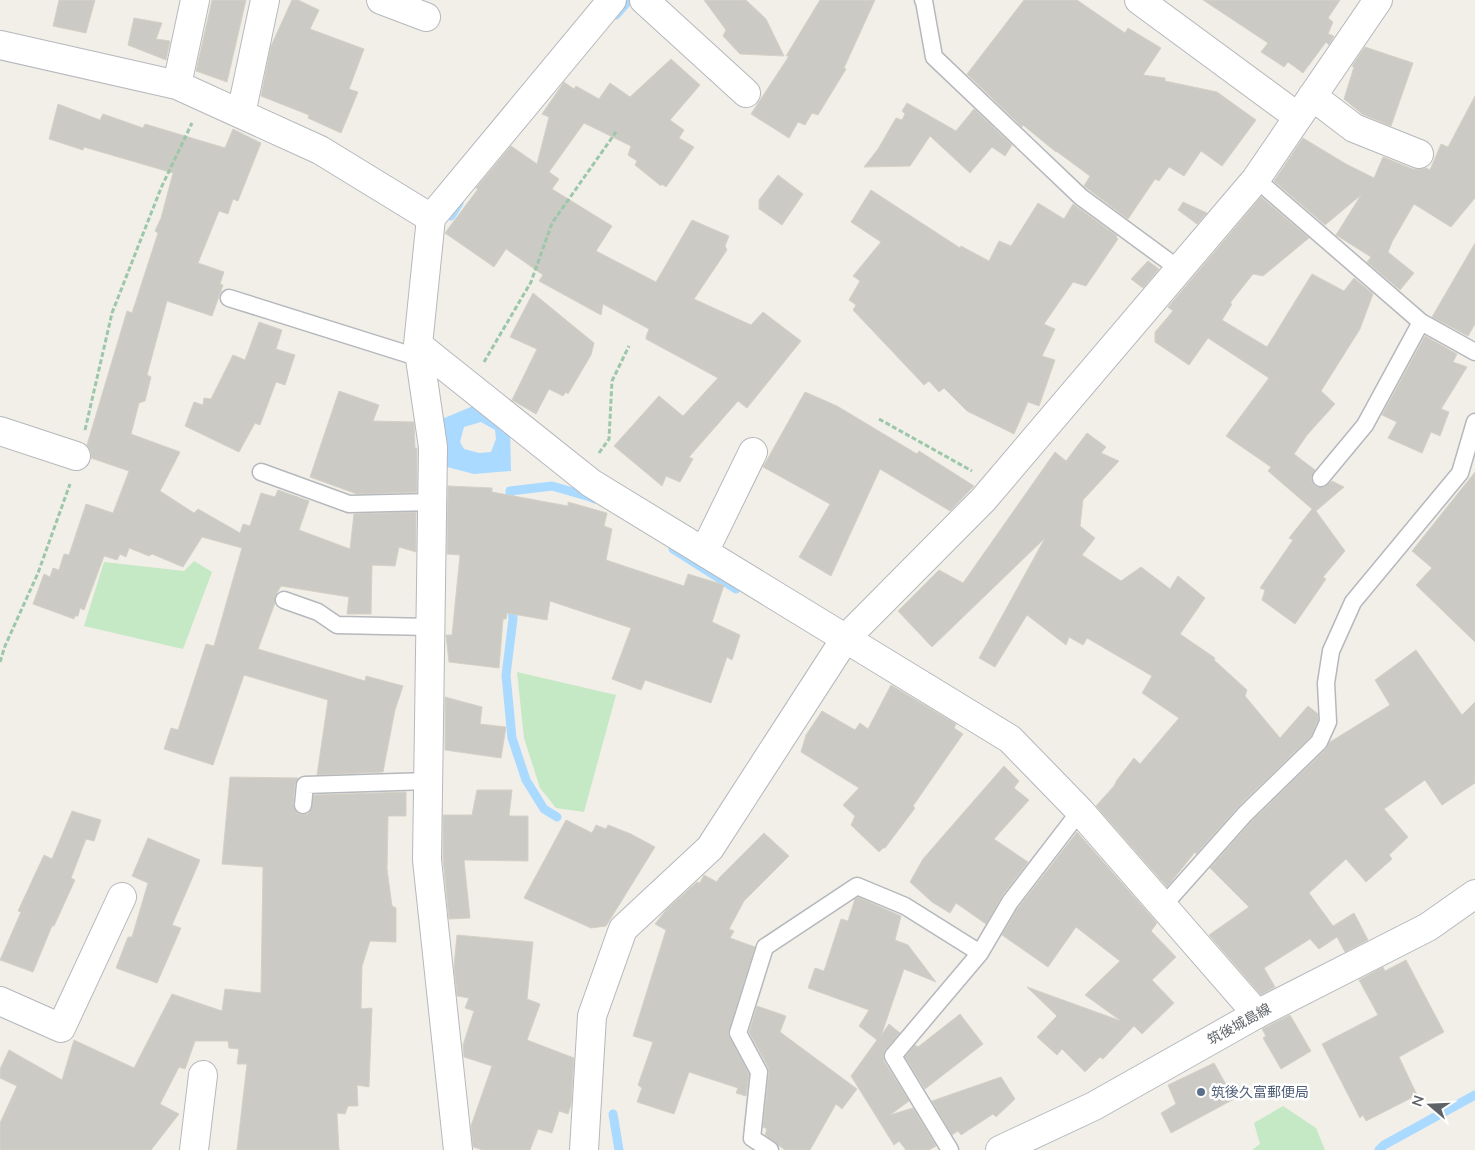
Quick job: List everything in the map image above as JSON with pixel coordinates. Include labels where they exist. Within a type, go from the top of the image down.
[{"type":"street","points":[[176,85],[196,0]]},
{"type":"street","points":[[241,114],[265,0]]},
{"type":"street","points":[[360,0],[375,6],[380,0],[426,17]]},
{"type":"street","points":[[458,1150],[427,860],[433,447],[419,352],[432,218],[612,0]]},
{"type":"street","points":[[644,0],[746,93]]},
{"type":"street","points":[[1139,0],[1305,106],[1419,154]]},
{"type":"street","points":[[584,1150],[592,1016],[623,929],[710,848],[845,639],[983,500],[1256,179],[1378,0]]},
{"type":"street","points":[[0,45],[176,85],[320,150],[432,218]]},
{"type":"street","points":[[419,352],[470,386],[582,476],[1010,739],[1080,811],[1257,1014]]},
{"type":"street","points":[[0,431],[76,456]]},
{"type":"street","points":[[704,552],[753,452]]},
{"type":"street","name":"筑後城島線","points":[[1000,1150],[1094,1106],[1257,1014],[1428,927],[1475,894]]},
{"type":"street","points":[[0,1001],[62,1028],[122,897]]},
{"type":"street","points":[[194,1150],[203,1074]]},
{"type":"lane","points":[[922,0],[924,1],[934,57],[1081,197],[1179,269]]},
{"type":"lane","points":[[1256,179],[1421,322],[1475,352]]},
{"type":"lane","points":[[228,298],[419,352]]},
{"type":"lane","points":[[1321,478],[1365,425],[1421,322]]},
{"type":"lane","points":[[1163,906],[1245,814],[1319,742],[1328,722],[1326,683],[1331,651],[1353,602],[1460,473],[1475,422]]},
{"type":"lane","points":[[261,472],[349,504],[432,502]]},
{"type":"lane","points":[[284,600],[318,612],[336,625],[430,627]]},
{"type":"lane","points":[[303,805],[305,785],[428,781]]},
{"type":"lane","points":[[950,1150],[893,1056],[980,953],[1010,902],[1080,811]]},
{"type":"lane","points":[[770,1150],[752,1138],[759,1072],[738,1032],[765,947],[857,886],[905,906],[980,953]]},
{"type":"path","points":[[0,662],[5,646],[38,573],[70,484],[76,456],[84,434],[112,313],[161,188],[203,97]]},
{"type":"path","points":[[470,386],[531,282],[552,223],[616,132]]},
{"type":"path","points":[[582,476],[609,439],[612,381],[629,346]]},
{"type":"path","points":[[879,419],[997,484]]},
{"type":"green space","points":[[194,561],[212,572],[183,649],[84,626],[104,562],[184,571]]},
{"type":"green space","points":[[517,672],[616,695],[584,812],[556,808],[540,788],[524,738]]},
{"type":"green space","points":[[1283,1106],[1316,1128],[1325,1150],[1252,1150],[1260,1144],[1254,1123]]},
{"type":"water","points":[[478,404],[510,430],[511,471],[474,474],[447,467],[442,419]],"holes":[[[481,422],[495,430],[496,439],[491,452],[479,453],[464,449],[460,442],[464,427]]]},
{"type":"building","points":[[59,0],[95,0],[86,33],[53,26]]},
{"type":"building","points":[[212,0],[246,0],[227,82],[196,71]]},
{"type":"building","points":[[292,0],[298,0],[319,10],[310,29],[364,49],[349,89],[358,92],[341,133],[308,118],[309,115],[261,96],[271,46]]},
{"type":"building","points":[[704,0],[746,0],[766,19],[784,56],[740,54],[723,36],[726,30]]},
{"type":"building","points":[[820,0],[875,0],[844,68],[846,69],[818,115],[812,113],[805,125],[798,122],[789,138],[751,114],[789,56],[786,56]]},
{"type":"building","points":[[1024,0],[1077,0],[1125,33],[1128,28],[1161,48],[1143,75],[1165,78],[1165,81],[1217,92],[1256,120],[1222,166],[1201,151],[1184,176],[1169,167],[1159,181],[1155,179],[1128,219],[1084,186],[1090,176],[1023,125],[1022,127],[967,74]]},
{"type":"building","points":[[1203,0],[1340,0],[1328,18],[1333,22],[1328,34],[1334,36],[1329,45],[1326,42],[1303,73],[1288,62],[1284,67],[1261,52],[1268,43]]},
{"type":"building","points":[[134,18],[162,23],[156,39],[170,41],[166,60],[128,45]]},
{"type":"building","points":[[1365,47],[1413,63],[1391,126],[1362,114],[1344,99],[1354,67],[1352,66]]},
{"type":"building","points":[[671,59],[700,85],[670,120],[684,130],[679,138],[694,147],[666,187],[662,184],[661,186],[635,165],[637,161],[628,155],[631,146],[584,123],[549,172],[559,179],[552,189],[612,226],[596,251],[656,282],[692,220],[729,236],[725,246],[727,250],[694,299],[751,325],[763,312],[801,341],[747,408],[738,401],[689,457],[693,459],[680,482],[666,476],[662,486],[614,446],[659,396],[683,416],[718,378],[646,339],[649,329],[603,304],[601,315],[539,281],[543,275],[506,249],[494,267],[445,233],[478,189],[476,188],[511,146],[537,164],[549,117],[542,114],[564,82],[574,89],[576,86],[599,99],[610,83],[630,97]]},
{"type":"building","points":[[1475,96],[1475,198],[1451,227],[1414,204],[1388,252],[1414,273],[1400,290],[1367,262],[1371,257],[1336,235],[1361,195],[1325,225],[1274,181],[1303,138],[1346,164],[1374,178],[1383,157],[1413,169],[1426,168],[1430,170],[1441,144],[1448,147]]},
{"type":"building","points":[[907,103],[956,131],[974,109],[1012,145],[1005,156],[992,147],[970,173],[930,136],[910,166],[864,167],[878,149],[896,118],[902,120],[905,114],[902,111]]},
{"type":"building","points":[[58,104],[100,120],[103,114],[143,128],[145,124],[225,148],[233,129],[261,143],[238,201],[233,199],[228,214],[219,211],[198,263],[224,272],[220,284],[223,285],[212,316],[167,301],[147,375],[151,377],[145,401],[139,403],[131,434],[180,452],[160,491],[194,513],[198,509],[240,533],[243,524],[250,526],[261,493],[275,497],[278,490],[309,501],[299,530],[350,549],[354,514],[416,512],[416,552],[399,547],[395,566],[372,565],[371,614],[347,614],[349,597],[281,586],[275,596],[275,603],[258,649],[365,681],[366,676],[403,686],[395,710],[383,772],[317,775],[328,700],[244,675],[213,765],[164,749],[171,728],[178,730],[206,644],[214,646],[242,548],[202,537],[183,567],[152,554],[149,556],[129,548],[126,557],[120,554],[117,560],[104,556],[84,610],[80,608],[78,616],[75,616],[74,619],[33,604],[44,574],[50,577],[53,568],[59,570],[64,554],[69,555],[86,504],[113,513],[129,471],[91,458],[91,452],[87,445],[127,311],[132,313],[158,233],[155,231],[161,218],[173,173],[84,147],[83,150],[49,139]]},
{"type":"building","points":[[778,175],[803,194],[782,225],[759,209],[759,200]]},
{"type":"building","points":[[871,190],[960,248],[961,246],[989,261],[999,241],[1011,246],[1038,203],[1064,219],[1073,204],[1117,236],[1118,239],[1086,286],[1073,282],[1044,324],[1055,329],[1042,356],[1055,360],[1039,406],[1028,402],[1014,434],[967,411],[944,388],[939,392],[929,381],[924,385],[853,310],[856,305],[849,300],[860,281],[853,276],[881,242],[851,222]]},
{"type":"building","points":[[1261,197],[1309,238],[1263,276],[1253,274],[1230,303],[1232,304],[1222,320],[1267,347],[1312,274],[1344,291],[1354,278],[1373,294],[1360,329],[1321,391],[1335,404],[1307,435],[1294,454],[1315,470],[1311,477],[1315,486],[1324,487],[1332,481],[1344,487],[1316,511],[1345,551],[1323,577],[1326,579],[1295,624],[1262,600],[1265,590],[1260,588],[1293,540],[1289,538],[1312,509],[1268,471],[1271,467],[1226,436],[1269,378],[1208,338],[1189,365],[1155,342],[1155,332],[1173,311],[1168,307]]},
{"type":"building","points":[[1183,202],[1207,213],[1197,224],[1178,210]]},
{"type":"building","points":[[1475,243],[1475,324],[1468,336],[1432,317]]},
{"type":"building","points":[[1148,261],[1159,269],[1143,288],[1131,279]]},
{"type":"building","points":[[533,293],[594,343],[591,355],[568,394],[566,392],[563,396],[549,389],[536,414],[512,400],[537,349],[510,337]]},
{"type":"building","points":[[259,322],[282,330],[276,349],[295,355],[285,385],[276,382],[260,425],[255,423],[239,452],[185,426],[194,402],[203,405],[204,398],[211,399],[233,355],[245,360]]},
{"type":"building","points":[[1425,336],[1457,354],[1453,362],[1467,367],[1441,409],[1449,412],[1440,436],[1431,432],[1422,453],[1388,438],[1397,422],[1382,415]]},
{"type":"building","points":[[339,391],[379,405],[373,421],[414,422],[415,448],[417,448],[417,492],[357,494],[310,477]]},
{"type":"building","points":[[805,392],[837,406],[917,454],[919,451],[974,486],[950,511],[880,469],[831,576],[799,557],[830,504],[763,467]]},
{"type":"building","points":[[1087,433],[1106,447],[1101,453],[1119,461],[1083,500],[1080,526],[1095,538],[1082,555],[1121,581],[1141,567],[1170,589],[1178,576],[1205,598],[1180,634],[1215,658],[1214,660],[1247,690],[1245,696],[1280,738],[1308,706],[1318,714],[1318,720],[1311,736],[1238,807],[1196,854],[1195,852],[1167,887],[1096,806],[1114,786],[1134,758],[1140,764],[1179,718],[1142,693],[1152,676],[1087,638],[1083,645],[1069,637],[1066,645],[1027,615],[995,667],[979,658],[1045,538],[932,647],[898,611],[939,570],[963,583],[1055,452],[1066,461]]},
{"type":"building","points":[[1475,472],[1475,642],[1416,585],[1432,568],[1412,551]]},
{"type":"building","points":[[448,486],[492,488],[492,492],[568,506],[568,502],[607,513],[604,526],[612,529],[606,560],[684,586],[688,574],[724,585],[712,622],[740,635],[732,660],[727,657],[711,703],[645,680],[641,690],[612,679],[631,628],[550,601],[547,620],[507,613],[506,619],[503,619],[499,668],[449,662],[446,635],[452,635],[460,555],[447,554]]},
{"type":"building","points":[[1416,650],[1462,715],[1475,702],[1475,783],[1442,805],[1425,780],[1384,809],[1408,837],[1389,855],[1392,859],[1366,882],[1346,859],[1309,893],[1333,926],[1354,913],[1368,940],[1345,952],[1337,937],[1319,949],[1310,939],[1264,968],[1275,987],[1261,995],[1209,935],[1249,907],[1210,868],[1252,821],[1326,749],[1330,742],[1390,705],[1375,680]]},
{"type":"building","points":[[891,685],[956,724],[954,728],[963,734],[913,806],[915,808],[885,848],[879,852],[851,825],[855,816],[843,805],[859,788],[801,752],[806,735],[822,711],[855,730],[860,723],[868,729]]},
{"type":"building","points":[[445,697],[482,707],[480,724],[506,727],[501,758],[445,750]]},
{"type":"building","points":[[1004,766],[1019,781],[1014,788],[1029,800],[994,839],[1028,862],[1002,896],[986,924],[956,903],[950,913],[932,902],[910,882],[923,859]]},
{"type":"building","points":[[230,777],[298,778],[295,784],[293,804],[297,813],[302,815],[308,814],[311,810],[314,795],[406,792],[406,816],[388,816],[387,869],[392,906],[396,908],[396,942],[370,941],[362,966],[361,1009],[372,1008],[369,1087],[357,1085],[358,1106],[348,1106],[345,1114],[337,1113],[339,1150],[237,1150],[247,1064],[237,1064],[239,1049],[229,1048],[228,1041],[195,1041],[185,1069],[179,1067],[160,1104],[179,1114],[151,1150],[0,1150],[0,1123],[17,1086],[0,1078],[0,1069],[9,1050],[62,1080],[74,1040],[134,1068],[172,994],[222,1011],[225,989],[261,993],[263,867],[222,864]]},
{"type":"building","points":[[477,790],[512,790],[509,816],[528,816],[528,861],[464,860],[470,918],[449,919],[443,859],[443,815],[472,815]]},
{"type":"building","points":[[72,811],[101,820],[94,841],[86,839],[71,878],[75,880],[54,926],[52,926],[33,972],[0,960],[21,912],[18,911],[44,855],[52,859]]},
{"type":"building","points":[[566,820],[592,833],[596,825],[606,829],[608,825],[631,834],[655,847],[606,926],[591,928],[524,898]]},
{"type":"building","points":[[1077,832],[1157,923],[1151,931],[1176,957],[1152,980],[1174,1003],[1142,1034],[1134,1026],[1103,1059],[1100,1057],[1085,1072],[1062,1049],[1057,1055],[1037,1037],[1057,1016],[1027,987],[1121,1021],[1085,995],[1120,961],[1076,927],[1048,967],[1002,935],[1018,908]]},
{"type":"building","points":[[764,833],[789,856],[744,901],[729,929],[734,931],[730,938],[755,947],[728,1034],[749,1074],[746,1096],[736,1093],[738,1088],[689,1072],[674,1114],[637,1102],[642,1088],[638,1085],[653,1042],[633,1036],[666,930],[655,924],[667,909],[697,882],[700,883],[704,875],[717,882]]},
{"type":"building","points":[[148,838],[200,860],[172,925],[181,928],[157,983],[116,968],[128,937],[132,937],[148,883],[132,876]]},
{"type":"building","points":[[858,897],[901,916],[895,940],[908,945],[936,982],[904,969],[881,1036],[889,1024],[900,1033],[885,1050],[883,1056],[884,1061],[909,1101],[890,1115],[913,1108],[936,1146],[929,1150],[906,1150],[899,1141],[894,1145],[851,1076],[877,1040],[859,1026],[869,1010],[808,988],[815,968],[824,971],[841,919],[848,921],[855,899]]},
{"type":"building","points":[[457,935],[533,942],[527,999],[540,1004],[527,1040],[574,1058],[571,1105],[568,1114],[559,1111],[552,1133],[538,1129],[530,1150],[483,1150],[473,1147],[471,1126],[492,1066],[464,1057],[463,1045],[474,1011],[465,1008],[469,998],[457,996],[454,966]]},
{"type":"building","points":[[1406,960],[1444,1032],[1399,1057],[1417,1095],[1366,1121],[1363,1115],[1360,1118],[1322,1044],[1378,1015],[1359,980],[1383,967],[1385,971]]},
{"type":"building","points":[[757,1006],[786,1016],[780,1032],[857,1089],[842,1109],[836,1104],[810,1150],[785,1150],[765,1135],[767,1129],[763,1127],[769,1072],[749,1032]]},
{"type":"building","points":[[960,1014],[983,1044],[925,1089],[905,1057],[915,1045],[918,1047]]},
{"type":"building","points":[[1290,1015],[1311,1051],[1281,1069],[1263,1038],[1266,1036],[1262,1029]]},
{"type":"building","name":"筑後久富郵便局","points":[[1214,1063],[1234,1099],[1171,1133],[1161,1113],[1176,1104],[1168,1085]]},
{"type":"building","points":[[1001,1077],[1015,1099],[996,1117],[993,1114],[961,1135],[958,1131],[952,1135],[932,1101]]},
{"type":"waterway","points":[[616,15],[629,0]]},
{"type":"waterway","points":[[451,216],[459,203]]},
{"type":"waterway","points":[[510,506],[510,491],[552,486],[595,499]]},
{"type":"waterway","points":[[673,549],[736,589]]},
{"type":"waterway","points":[[512,604],[513,619],[506,675],[512,738],[526,780],[544,809],[557,817]]},
{"type":"waterway","points":[[1379,1150],[1384,1145],[1475,1095]]},
{"type":"waterway","points":[[613,1114],[619,1150]]},
{"type":"place","name":"筑後久富郵便局","points":[[1201,1092]]}]
